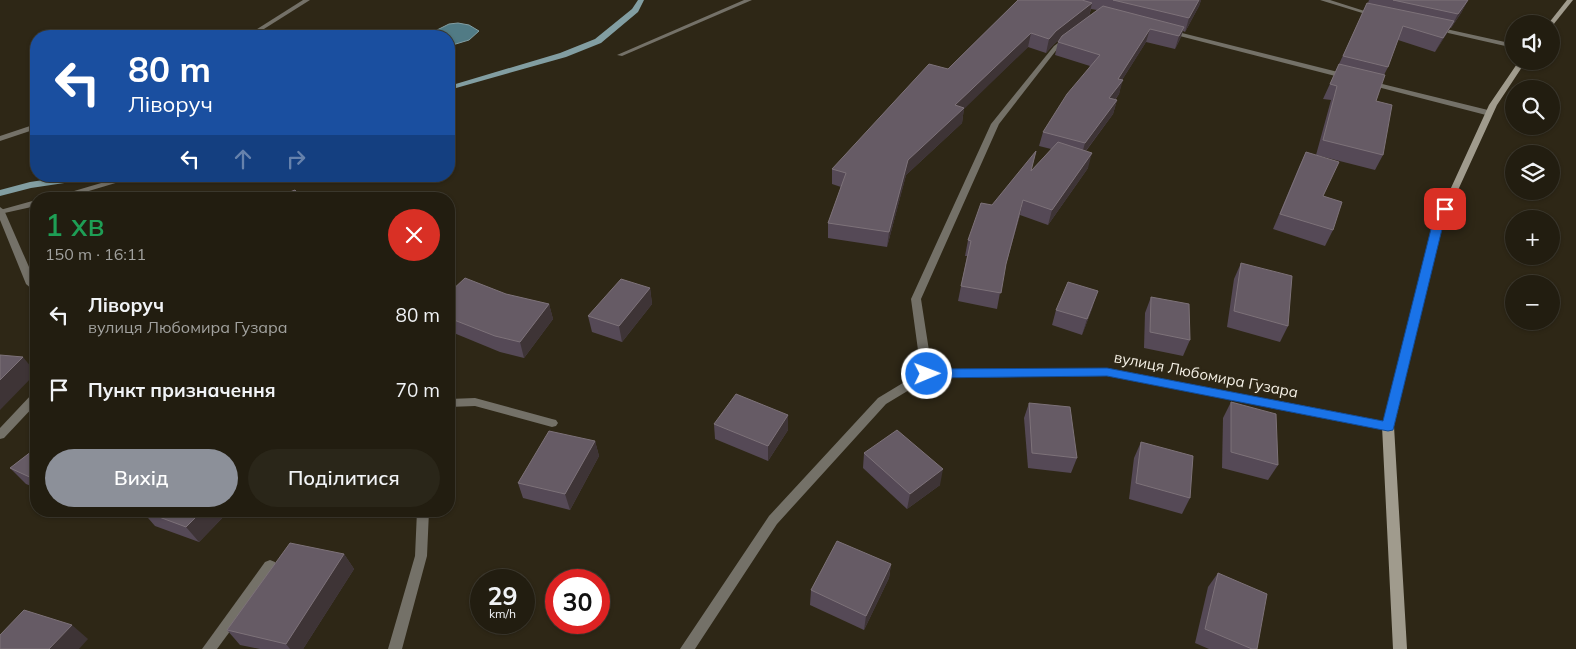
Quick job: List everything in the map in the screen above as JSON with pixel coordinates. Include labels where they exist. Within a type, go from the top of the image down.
[{"type":"main road","points":[[1558,15],[1570,0]]},
{"type":"main road","points":[[1400,649],[1388,426],[1438,225],[1489,113],[1517,70]]},
{"type":"street","points":[[259,30],[307,0]]},
{"type":"street","points":[[620,55],[749,0]]},
{"type":"street","points":[[1323,0],[1357,12],[1384,18]]},
{"type":"street","points":[[1431,28],[1505,44]]},
{"type":"street","points":[[1165,31],[1356,79]]},
{"type":"street","points":[[927,374],[916,299],[995,124],[1056,47],[1070,36]]},
{"type":"street","points":[[1365,81],[1489,113]]},
{"type":"street","points":[[0,139],[30,128]]},
{"type":"street","points":[[77,192],[113,182]]},
{"type":"street","points":[[30,204],[1,211],[30,282]]},
{"type":"street","name":"вулиця Любомира Гузара","points":[[687,649],[773,520],[882,400],[927,374],[1107,372],[1388,426]]},
{"type":"street","points":[[455,403],[476,402],[552,423]]},
{"type":"street","points":[[0,435],[30,403]]},
{"type":"street","points":[[395,649],[421,556],[422,517]]},
{"type":"street","points":[[209,649],[270,566]]},
{"type":"water","points":[[449,24],[469,25],[479,31],[469,40],[455,44],[455,30],[437,30]]},
{"type":"building","points":[[1018,0],[1082,0],[1092,3],[1056,31],[1049,39],[1031,33],[955,105],[964,108],[908,160],[889,232],[828,223],[846,173],[832,169],[929,64],[948,69]]},
{"type":"building","points":[[1113,0],[1199,0],[1189,18]]},
{"type":"building","points":[[1393,0],[1468,0],[1458,14]]},
{"type":"building","points":[[1367,3],[1454,21],[1443,38],[1403,26],[1388,67],[1343,56]]},
{"type":"building","points":[[1103,6],[1184,27],[1179,36],[1150,29],[1118,79],[1123,80],[1109,98],[1117,100],[1085,143],[1043,132],[1067,94],[1100,55],[1058,42],[1062,36]]},
{"type":"building","points":[[1339,64],[1385,75],[1376,101],[1392,105],[1383,155],[1323,140],[1337,86],[1330,84]]},
{"type":"building","points":[[1058,142],[1092,153],[1052,210],[1023,200],[1006,264],[1001,293],[961,286],[971,241],[968,240],[981,203],[992,205],[1036,151],[1031,171]]},
{"type":"building","points":[[1306,152],[1339,162],[1323,196],[1342,202],[1333,230],[1280,214]]},
{"type":"building","points":[[1241,263],[1292,276],[1288,326],[1234,311]]},
{"type":"building","points":[[465,278],[506,294],[549,304],[520,342],[495,336],[455,320],[455,287]]},
{"type":"building","points":[[621,279],[650,288],[619,326],[588,316]]},
{"type":"building","points":[[1068,282],[1098,291],[1087,319],[1056,310]]},
{"type":"building","points":[[1151,297],[1189,304],[1190,340],[1150,332]]},
{"type":"building","points":[[0,355],[23,357],[0,380]]},
{"type":"building","points":[[736,394],[788,415],[768,446],[714,424]]},
{"type":"building","points":[[1231,402],[1276,414],[1278,465],[1231,452]]},
{"type":"building","points":[[1029,403],[1070,407],[1077,458],[1032,453]]},
{"type":"building","points":[[897,430],[943,469],[910,494],[864,453]]},
{"type":"building","points":[[549,431],[595,441],[565,494],[518,483]]},
{"type":"building","points":[[1141,442],[1193,456],[1190,498],[1136,483]]},
{"type":"building","points":[[30,453],[30,477],[10,468]]},
{"type":"building","points":[[159,517],[196,517],[186,527]]},
{"type":"building","points":[[837,541],[891,564],[866,616],[811,590]]},
{"type":"building","points":[[290,543],[344,554],[286,644],[227,630]]},
{"type":"building","points":[[1218,573],[1267,594],[1257,649],[1252,649],[1205,629]]},
{"type":"building","points":[[24,610],[72,625],[49,649],[0,649],[0,635]]},
{"type":"waterway","points":[[455,86],[563,55],[598,41],[635,10],[641,0]]},
{"type":"waterway","points":[[0,193],[50,182]]},
{"type":"route","points":[[927,374],[1107,372],[1388,426],[1438,225],[1445,209]]}]
